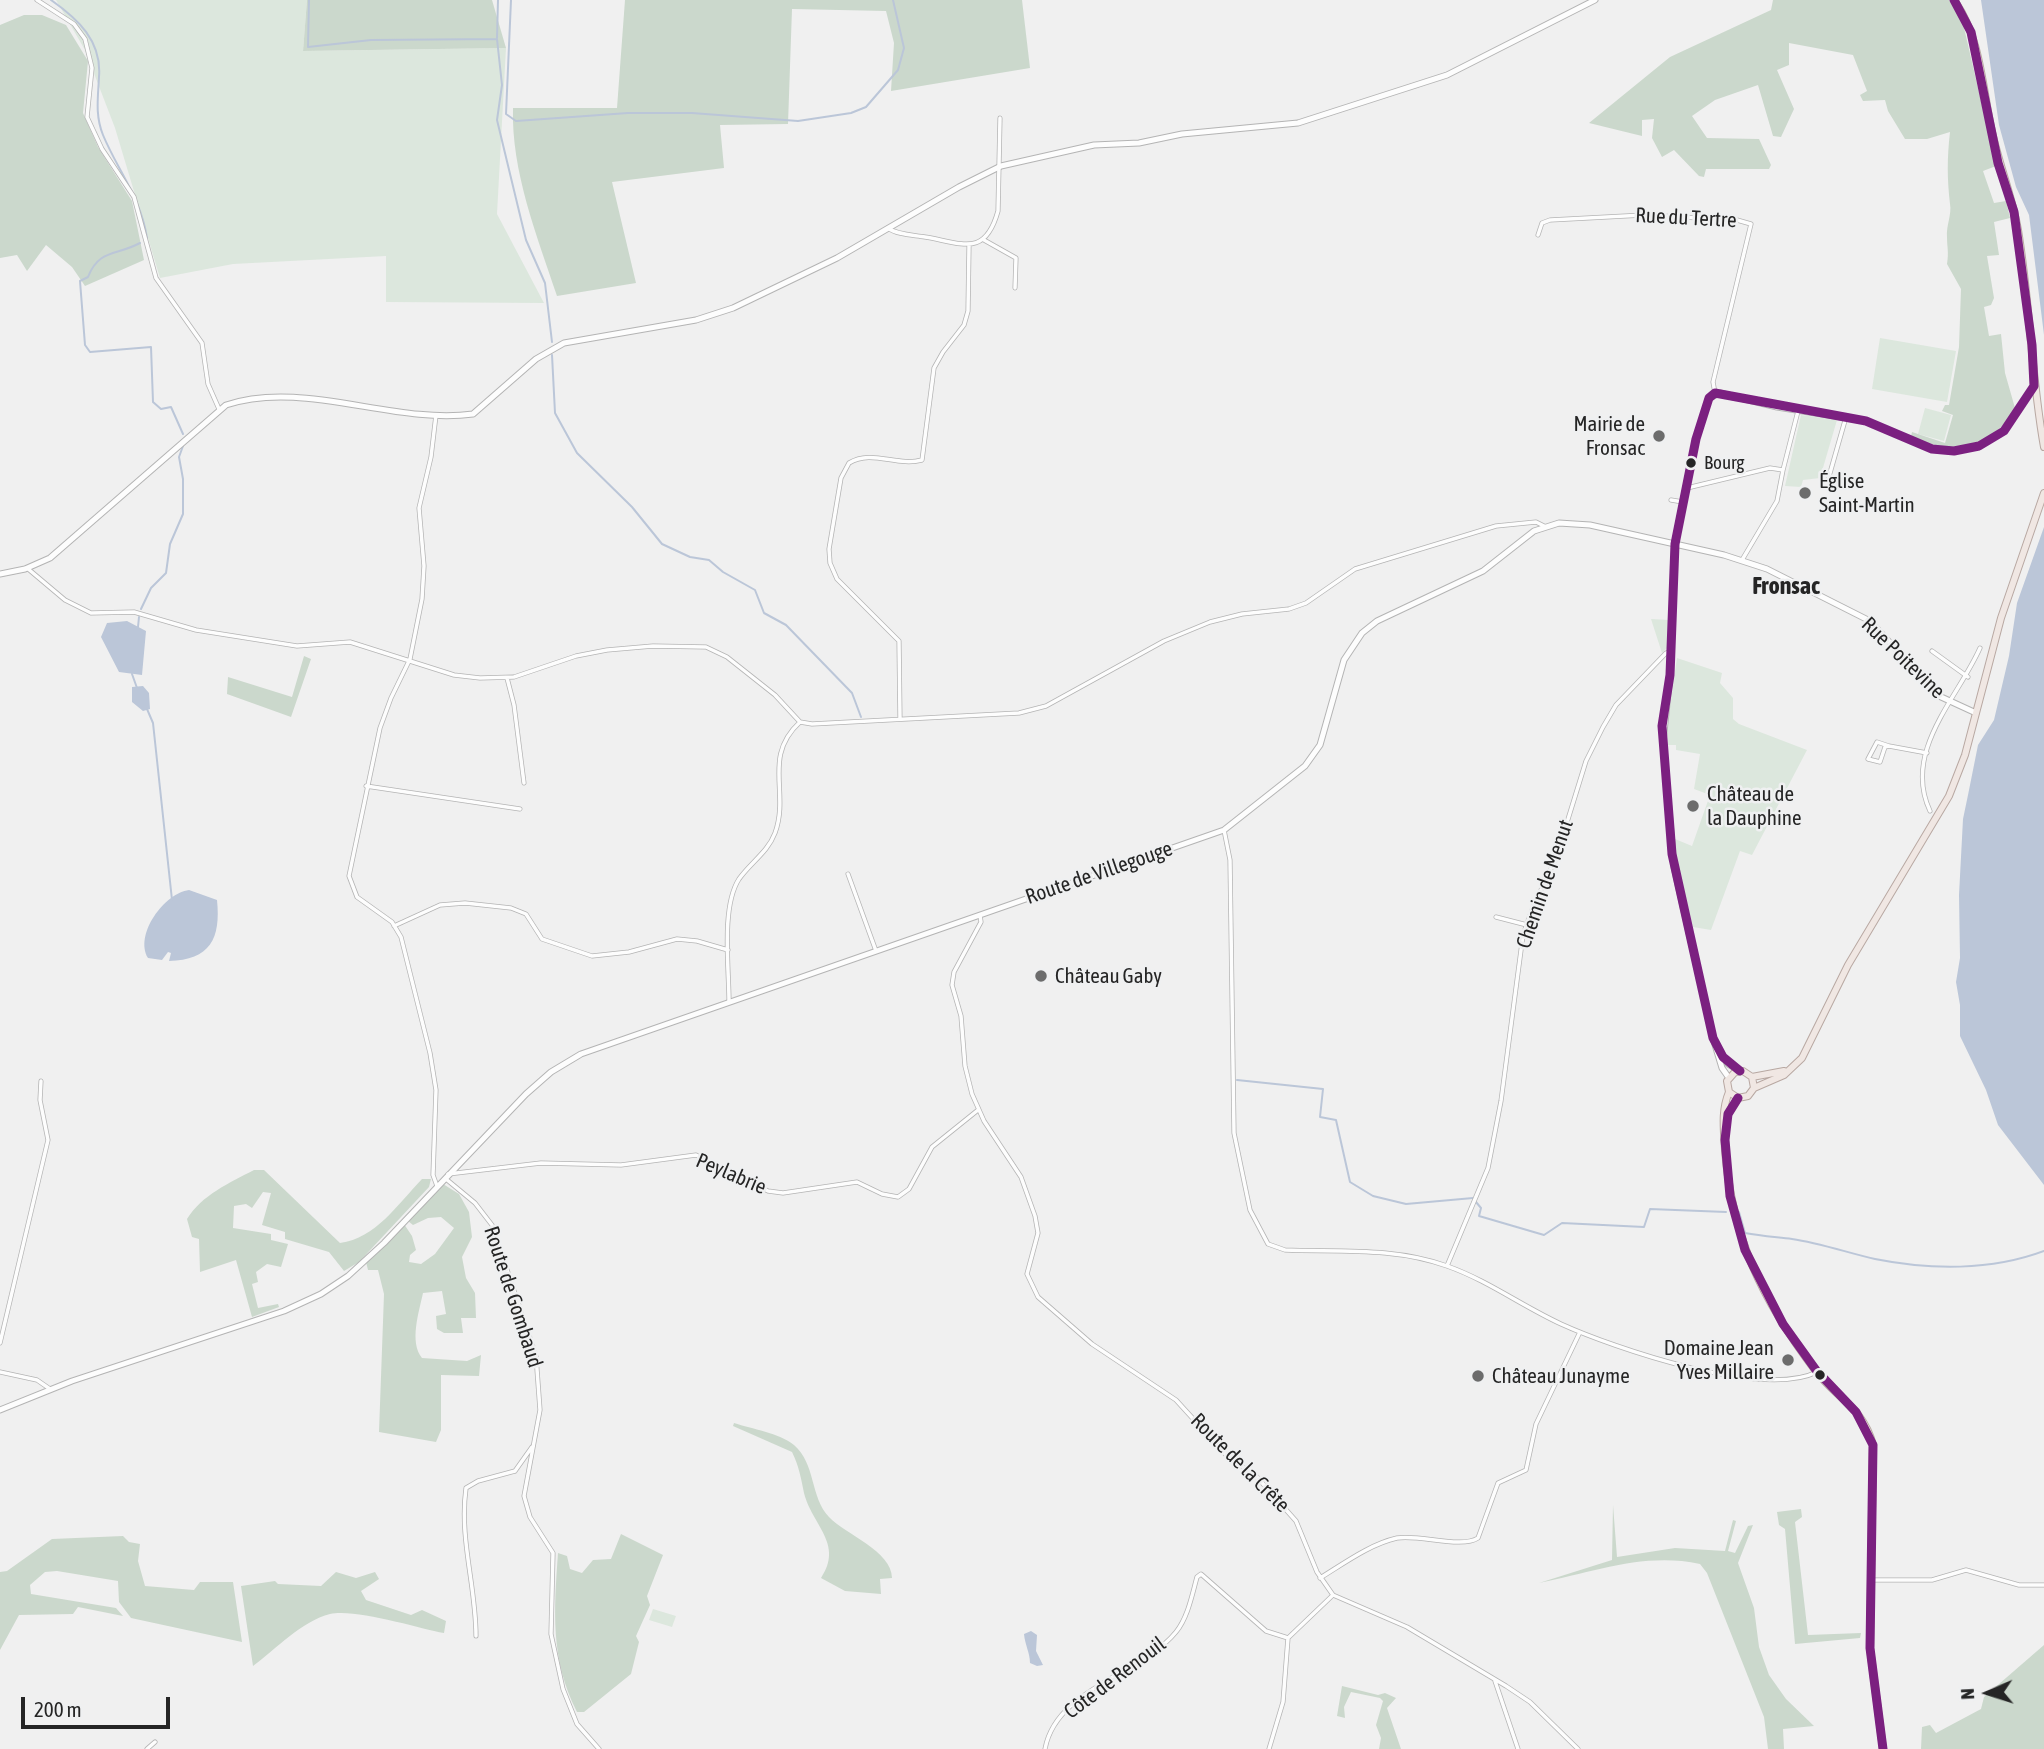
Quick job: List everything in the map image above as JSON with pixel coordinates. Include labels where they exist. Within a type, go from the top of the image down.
[{"type":"main road","points":[[1954,0],[1971,32],[1998,163],[2016,220],[2032,345],[2034,386],[2044,447]]},
{"type":"main road","points":[[1729,1092],[1738,1098],[1748,1096],[1754,1088],[1773,1082],[1807,1050],[1848,965],[1940,815],[1958,776],[2001,618],[2044,493]]},
{"type":"main road","points":[[1792,1067],[1771,1076],[1752,1077],[1740,1071],[1728,1078],[1729,1092],[1724,1107],[1724,1123],[1729,1196],[1759,1285],[1816,1371],[1861,1415],[1873,1445],[1870,1648],[1883,1749]]},
{"type":"main road","points":[[1752,1077],[1754,1088]]},
{"type":"main road","points":[[1724,1123],[1738,1098]]},
{"type":"street","points":[[37,0],[64,16],[85,39],[92,68],[87,117],[102,149],[134,197],[156,278],[202,343],[208,384],[219,409]]},
{"type":"street","points":[[0,574],[27,568],[58,551],[219,409],[251,399],[323,400],[436,415],[473,414],[536,359],[564,343],[715,315],[837,258],[1001,166],[1094,145],[1139,143],[1182,134],[1298,123],[1447,75],[1595,0]]},
{"type":"street","points":[[888,228],[969,246],[984,240],[994,225],[998,211],[1000,118]]},
{"type":"street","name":"Rue du Tertre","points":[[1538,234],[1542,223],[1550,220],[1602,215],[1737,220],[1751,224],[1713,382],[1715,393]]},
{"type":"street","points":[[984,240],[1016,258],[1015,288]]},
{"type":"street","points":[[900,719],[899,641],[837,579],[830,563],[829,548],[841,478],[849,463],[865,457],[914,462],[922,460],[934,368],[964,325],[968,312],[969,246]]},
{"type":"street","points":[[1728,1078],[1716,1048],[1672,854],[1662,726],[1671,651],[1675,544],[1696,439],[1709,398],[1715,393],[1846,417],[1890,428],[1932,449],[1967,450],[1990,441],[2004,431],[2034,386]]},
{"type":"street","points":[[1742,560],[1777,501],[1798,410]]},
{"type":"street","points":[[436,415],[431,457],[419,508],[424,582],[410,659],[385,711],[366,786],[350,884],[357,897],[384,915],[401,937],[430,1054],[436,1090],[433,1175],[437,1186]]},
{"type":"street","points":[[1828,480],[1846,417]]},
{"type":"street","points":[[1687,488],[1770,468],[1783,470]]},
{"type":"street","points":[[1671,500],[1684,502]]},
{"type":"street","points":[[729,1001],[728,950],[734,890],[775,833],[779,805],[779,756],[787,736],[800,722],[1019,713],[1046,706],[1164,641],[1210,622],[1240,614],[1290,609],[1306,603],[1355,569],[1496,526],[1536,522],[1544,526],[1580,524],[1675,544]]},
{"type":"street","name":"Route de Villegouge","points":[[0,1410],[50,1389],[285,1311],[321,1294],[348,1276],[526,1094],[562,1065],[600,1045],[1224,830],[1306,766],[1316,753],[1344,660],[1362,633],[1377,621],[1483,571],[1544,526]]},
{"type":"street","name":"Rue Poitevine","points":[[1675,544],[1742,560],[1797,583],[1870,621],[1893,648],[1948,702],[1976,713]]},
{"type":"street","points":[[27,568],[65,600],[91,613],[134,612],[196,630],[297,646],[350,642],[454,675],[507,678],[591,653],[653,646],[706,647],[727,657],[775,695],[800,722]]},
{"type":"street","points":[[1930,811],[1923,772],[1927,753],[1935,727],[1948,702],[1968,677],[1980,648]]},
{"type":"street","name":"Chemin de Menut","points":[[1447,1266],[1488,1168],[1501,1101],[1516,975],[1527,925],[1556,858],[1586,761],[1603,727],[1624,696],[1671,651]]},
{"type":"street","points":[[1932,651],[1968,677]]},
{"type":"street","points":[[507,678],[514,705],[524,783]]},
{"type":"street","points":[[1889,746],[1885,747],[1881,762],[1868,759],[1877,742],[1927,753]]},
{"type":"street","points":[[366,786],[520,809]]},
{"type":"street","points":[[1224,830],[1230,860],[1234,1133],[1244,1188],[1260,1234],[1268,1244],[1284,1250],[1405,1254],[1447,1266],[1580,1332],[1660,1361],[1724,1374],[1785,1378],[1816,1371]]},
{"type":"street","points":[[848,874],[876,951]]},
{"type":"street","points":[[394,926],[440,905],[466,903],[511,908],[526,914],[542,939],[592,956],[677,940],[696,941],[728,950]]},
{"type":"street","points":[[978,1110],[965,1066],[961,1016],[952,985],[954,972],[981,922],[980,915]]},
{"type":"street","points":[[1496,917],[1527,925]]},
{"type":"street","points":[[1716,1048],[1728,1063],[1740,1071]]},
{"type":"street","points":[[0,1343],[48,1140],[41,1107],[41,1081]]},
{"type":"street","name":"Peylabrie","points":[[447,1176],[541,1163],[606,1165],[696,1155],[768,1191],[783,1193],[857,1182],[881,1194],[901,1196],[909,1189],[932,1147],[953,1127],[978,1110]]},
{"type":"street","name":"Route de la Crête","points":[[978,1110],[1021,1177],[1035,1216],[1038,1233],[1027,1274],[1031,1287],[1047,1306],[1103,1351],[1176,1400],[1227,1456],[1256,1476],[1296,1521],[1320,1578],[1333,1595],[1407,1627],[1494,1679],[1530,1702],[1578,1749]]},
{"type":"street","name":"Route de Gombaud","points":[[447,1176],[475,1203],[492,1225],[531,1336],[540,1384],[534,1444],[526,1475],[526,1506],[553,1553],[551,1619],[555,1660],[577,1724],[599,1749]]},
{"type":"street","points":[[1320,1578],[1395,1538],[1421,1537],[1469,1542],[1478,1538],[1498,1483],[1526,1470],[1536,1424],[1580,1332]]},
{"type":"street","points":[[0,1372],[37,1380],[50,1389]]},
{"type":"street","points":[[515,1471],[534,1444]]},
{"type":"street","points":[[476,1636],[475,1601],[464,1543],[466,1488],[478,1481],[515,1471],[526,1475]]},
{"type":"street","points":[[1870,1580],[1932,1580],[1966,1570],[2020,1585],[2044,1585]]},
{"type":"street","name":"Côte de Renouil","points":[[1045,1749],[1054,1726],[1072,1707],[1176,1632],[1187,1611],[1197,1577],[1201,1574],[1266,1631],[1287,1638]]},
{"type":"street","points":[[1269,1749],[1283,1702],[1287,1638],[1333,1595]]},
{"type":"street","points":[[1494,1679],[1518,1749]]},
{"type":"street","points":[[147,1749],[155,1742]]},
{"type":"shaded area","points":[[56,0],[307,0],[303,51],[506,48],[497,214],[544,303],[386,302],[386,256],[233,264],[160,278],[115,128],[85,50]]},
{"type":"shaded area","points":[[307,0],[492,0],[506,48],[303,51]]},
{"type":"shaded area","points":[[625,0],[1022,0],[1030,68],[891,91],[894,43],[886,11],[792,9],[788,124],[720,125],[724,168],[612,182],[636,283],[557,296],[521,179],[513,132],[513,108],[617,108]]},
{"type":"shaded area","points":[[1773,0],[1949,0],[1962,19],[1996,166],[1983,171],[1994,203],[2006,201],[2010,218],[1994,222],[1999,255],[1987,256],[1994,298],[1991,305],[1984,307],[1989,336],[2001,334],[2005,373],[2015,408],[2005,423],[1983,442],[1957,448],[1943,447],[1911,436],[1912,432],[1945,443],[1953,415],[1942,411],[1945,405],[1949,405],[1959,347],[1961,289],[1947,264],[1950,132],[1927,139],[1905,139],[1888,111],[1885,100],[1863,101],[1860,95],[1867,91],[1853,55],[1789,43],[1789,65],[1777,70],[1794,109],[1781,137],[1773,136],[1758,85],[1715,100],[1692,116],[1707,138],[1759,139],[1771,165],[1769,169],[1706,169],[1704,177],[1699,176],[1674,150],[1662,157],[1652,138],[1654,119],[1642,120],[1642,136],[1589,123],[1670,57],[1771,10]]},
{"type":"shaded area","points":[[24,15],[42,15],[66,25],[88,61],[83,113],[98,147],[132,201],[144,260],[85,286],[72,267],[46,245],[27,271],[17,255],[0,258],[0,25]]},
{"type":"shaded area","points":[[1880,338],[1956,351],[1947,402],[1872,389]]},
{"type":"shaded area","points":[[1925,408],[1951,415],[1944,441],[1918,434]]},
{"type":"shaded area","points":[[1801,415],[1837,420],[1820,478],[1803,480],[1801,487],[1785,486]]},
{"type":"shaded area","points":[[1651,619],[1669,620],[1668,647],[1662,653]]},
{"type":"shaded area","points":[[304,656],[311,659],[291,717],[227,694],[228,677],[292,697]]},
{"type":"shaded area","points":[[1677,658],[1722,673],[1720,683],[1733,698],[1733,719],[1739,724],[1807,750],[1752,855],[1740,851],[1711,930],[1693,927],[1677,862],[1675,839],[1692,846],[1710,795],[1694,789],[1700,754],[1676,750],[1676,745],[1668,745],[1667,727]]},
{"type":"shaded area","points":[[254,1170],[264,1170],[340,1243],[364,1235],[385,1219],[422,1179],[431,1179],[429,1187],[359,1262],[344,1271],[329,1252],[285,1239],[285,1232],[262,1225],[271,1193],[263,1192],[252,1208],[246,1204],[234,1206],[233,1228],[271,1234],[271,1240],[288,1244],[281,1267],[267,1264],[256,1272],[258,1282],[252,1284],[258,1308],[278,1304],[279,1307],[252,1317],[236,1260],[200,1272],[199,1239],[192,1237],[187,1219],[208,1196]]},
{"type":"shaded area","points":[[443,1184],[459,1194],[469,1212],[472,1237],[462,1257],[466,1278],[475,1293],[476,1318],[461,1318],[463,1333],[444,1333],[437,1329],[436,1316],[446,1314],[442,1291],[423,1293],[416,1327],[416,1344],[422,1358],[467,1361],[481,1355],[479,1376],[441,1375],[441,1430],[436,1442],[379,1432],[384,1294],[378,1270],[368,1270],[366,1262],[404,1224],[412,1236],[416,1250],[410,1255],[409,1262],[421,1264],[435,1254],[454,1228],[441,1217],[428,1218],[413,1225],[408,1221]]},
{"type":"shaded area","points":[[734,1423],[781,1437],[801,1453],[819,1500],[829,1517],[876,1551],[890,1568],[892,1578],[880,1579],[881,1594],[845,1591],[821,1578],[827,1566],[828,1545],[808,1504],[792,1452],[733,1426]]},
{"type":"shaded area","points":[[1613,1505],[1617,1557],[1675,1548],[1725,1551],[1733,1520],[1736,1521],[1728,1551],[1735,1553],[1748,1526],[1753,1525],[1738,1563],[1754,1608],[1759,1647],[1769,1675],[1786,1699],[1814,1726],[1783,1729],[1784,1749],[1768,1749],[1764,1717],[1707,1573],[1700,1564],[1659,1560],[1639,1562],[1539,1583],[1612,1560]]},
{"type":"shaded area","points":[[1801,1509],[1802,1517],[1795,1522],[1808,1635],[1861,1633],[1860,1638],[1795,1644],[1785,1529],[1779,1525],[1777,1512]]},
{"type":"shaded area","points":[[621,1534],[663,1555],[647,1596],[650,1605],[636,1636],[639,1642],[631,1674],[584,1712],[577,1712],[568,1692],[558,1653],[555,1594],[558,1553],[567,1556],[570,1569],[582,1573],[593,1560],[611,1559]]},
{"type":"shaded area","points":[[123,1536],[129,1542],[140,1544],[138,1561],[145,1586],[194,1590],[200,1582],[233,1582],[242,1642],[131,1618],[119,1602],[118,1581],[57,1571],[45,1572],[30,1585],[31,1594],[116,1608],[123,1616],[78,1607],[73,1614],[19,1615],[0,1650],[0,1572],[7,1571],[52,1539]]},
{"type":"shaded area","points":[[336,1572],[356,1578],[375,1572],[379,1579],[361,1591],[366,1600],[411,1615],[422,1610],[446,1621],[444,1633],[370,1616],[330,1614],[299,1629],[253,1666],[241,1586],[275,1581],[278,1584],[321,1586]]},
{"type":"shaded area","points":[[653,1609],[676,1616],[672,1627],[649,1620]]},
{"type":"shaded area","points":[[2044,1645],[2044,1749],[1921,1749],[1922,1727],[1930,1725],[1936,1733],[1981,1709],[1984,1697]]},
{"type":"shaded area","points":[[1342,1686],[1378,1695],[1385,1693],[1396,1698],[1387,1708],[1401,1749],[1379,1749],[1381,1738],[1376,1725],[1383,1701],[1380,1698],[1351,1692],[1344,1707],[1345,1718],[1337,1716]]},
{"type":"water","points":[[1981,0],[2044,0],[2044,335],[2029,215],[2016,187],[1999,125]]},
{"type":"water","points":[[2044,527],[2044,1185],[1998,1125],[1986,1090],[1960,1036],[1960,1005],[1956,982],[1960,958],[1959,895],[1963,819],[1978,745],[1994,720],[2009,656],[2017,603]]},
{"type":"water","points":[[127,621],[146,631],[142,675],[119,672],[101,637],[107,623]]},
{"type":"water","points":[[143,686],[149,693],[150,709],[143,711],[132,702],[132,687]]},
{"type":"water","points":[[189,890],[217,900],[217,926],[210,945],[194,957],[183,960],[169,961],[171,953],[168,952],[162,960],[148,958],[145,938],[154,916],[170,899]]},
{"type":"water","points":[[1031,1631],[1037,1635],[1036,1651],[1043,1665],[1030,1663],[1024,1634]]},
{"type":"waterway","points":[[51,0],[79,23],[97,52],[100,128],[140,210],[147,238]]},
{"type":"waterway","points":[[309,0],[308,47],[371,40],[497,39],[502,85],[497,120],[526,240],[545,283],[552,342]]},
{"type":"waterway","points":[[497,38],[498,0]]},
{"type":"waterway","points":[[511,0],[506,114],[516,121],[628,113],[692,113],[798,121],[851,113],[866,107],[898,70],[904,48],[893,0]]},
{"type":"waterway","points":[[140,243],[103,257],[92,268],[88,277],[80,281],[85,345],[90,352],[151,347],[153,402],[161,409],[171,407],[183,434]]},
{"type":"waterway","points":[[552,355],[555,413],[577,453],[632,507],[662,544],[690,557],[709,560],[723,572],[755,590],[764,613],[786,625],[852,693],[861,717]]},
{"type":"waterway","points":[[141,609],[151,588],[166,573],[170,544],[183,514],[183,479],[179,457],[183,446]]},
{"type":"waterway","points":[[138,627],[139,617]]},
{"type":"waterway","points":[[132,674],[137,688]]},
{"type":"waterway","points":[[147,709],[153,723],[172,900]]},
{"type":"waterway","points":[[1237,1080],[1323,1089],[1320,1117],[1336,1120],[1350,1182],[1373,1196],[1406,1204],[1473,1198]]},
{"type":"waterway","points":[[1476,1202],[1481,1208],[1479,1216],[1544,1235],[1562,1223],[1644,1227],[1650,1209],[1726,1212]]},
{"type":"waterway","points":[[1739,1212],[1745,1233],[1802,1241],[1896,1263],[1960,1267],[2003,1262],[2044,1251]]},
{"type":"transit line","points":[[1954,0],[1971,32],[1998,163],[2014,212],[2032,345],[2034,386]]},
{"type":"transit line","points":[[1715,393],[1866,421],[1932,449],[1954,451],[1979,446],[2004,431],[2034,386]]},
{"type":"transit line","points":[[1715,393],[1709,398],[1696,439],[1675,544],[1670,675],[1662,726],[1672,854],[1713,1038],[1723,1057],[1740,1071]]},
{"type":"transit line","points":[[1738,1098],[1728,1114],[1725,1140],[1730,1196],[1745,1250],[1783,1324],[1816,1370],[1856,1412],[1873,1445],[1870,1648],[1883,1749]]},
{"type":"place","name":"Mairie de Fronsac","points":[[1659,436]]},
{"type":"place","name":"Bourg","points":[[1691,463]]},
{"type":"place","name":"Église Saint-Martin","points":[[1805,493]]},
{"type":"place","name":"Château de la Dauphine","points":[[1693,806]]},
{"type":"place","name":"Château Gaby","points":[[1041,976]]},
{"type":"place","name":"Domaine Jean Yves Millaire","points":[[1788,1360]]},
{"type":"place","name":"Château Junayme","points":[[1478,1376]]},
{"type":"district","name":"Fronsac","points":[[1786,586]]}]
